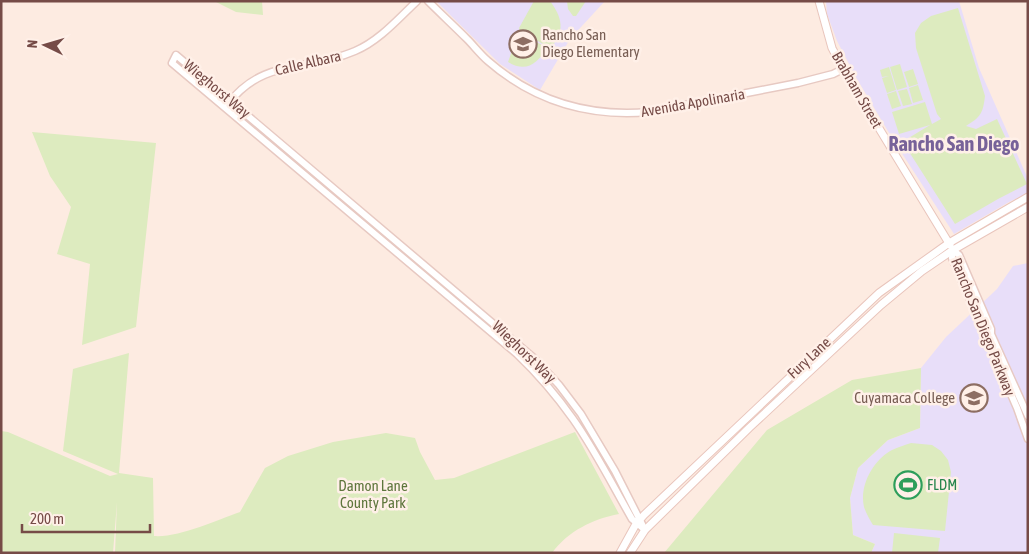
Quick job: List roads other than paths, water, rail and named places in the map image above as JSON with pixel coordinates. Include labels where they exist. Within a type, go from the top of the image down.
[{"type":"main road","name":"Brabham Street","points":[[819,1],[832,48],[843,69],[951,246]]},
{"type":"main road","name":"Fury Lane","points":[[620,553],[638,522],[742,421],[880,293],[1028,197]]},
{"type":"main road","name":"Fury Lane","points":[[630,553],[645,530],[749,428],[881,305],[951,246],[1028,207]]},
{"type":"street","name":"Calle Albara","points":[[225,108],[230,100],[248,83],[263,75],[274,71],[339,58],[366,46],[417,1]]},
{"type":"street","name":"Avenida Apolinaria","points":[[428,1],[487,60],[504,74],[537,94],[562,104],[602,112],[626,114],[648,112],[798,83],[834,74],[843,69]]},
{"type":"street","name":"Wieghorst Way","points":[[638,522],[615,471],[581,414],[536,359],[176,55],[172,63],[517,354],[545,382],[574,420],[638,522],[645,530]]},
{"type":"street","name":"Rancho San Diego Parkway","points":[[951,246],[953,259],[1017,408],[1028,439]]},
{"type":"street","name":"Rancho San Diego Parkway","points":[[951,246],[959,255],[1028,418]]},
{"type":"street","points":[[1017,408],[1024,417],[1028,418]]},
{"type":"place","name":"Rancho San Diego Elementary","points":[[523,44]]},
{"type":"place","name":"Cuyamaca College","points":[[974,398]]},
{"type":"place","name":"FLDM","points":[[908,485]]},
{"type":"district","name":"Rancho San Diego","points":[[954,144]]},
{"type":"park label","name":"Damon Lane County Park","points":[[373,494]]}]
